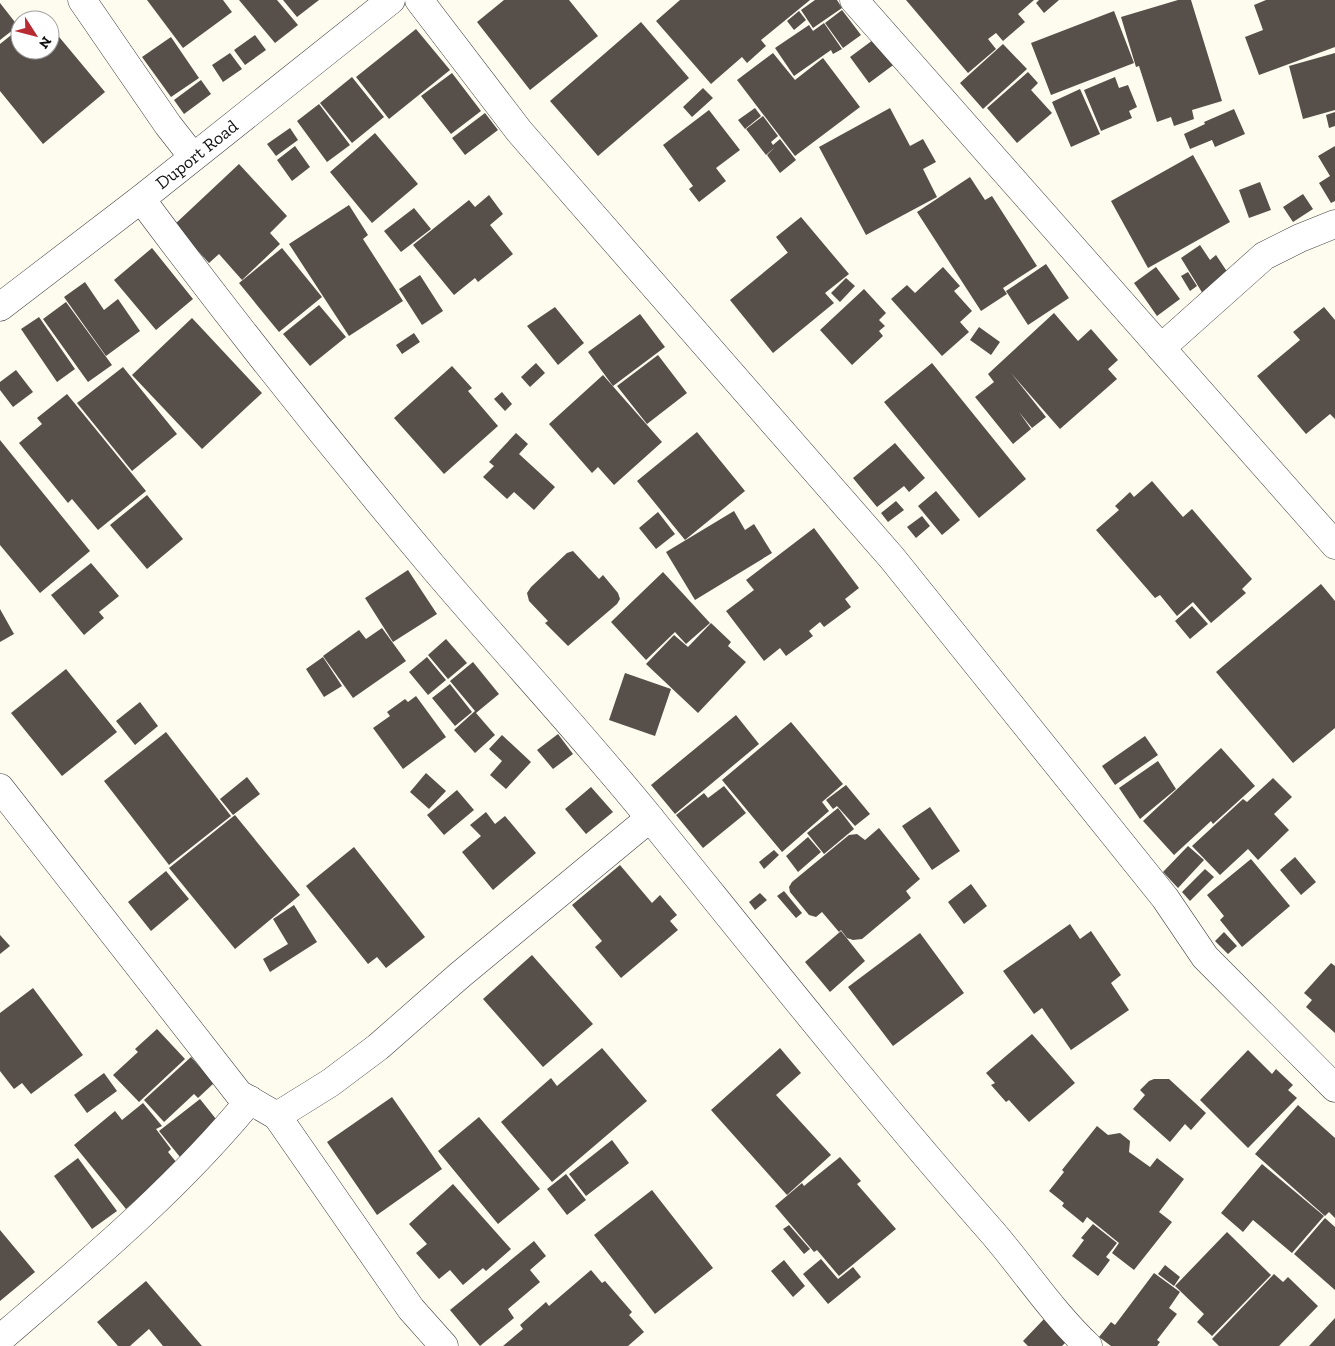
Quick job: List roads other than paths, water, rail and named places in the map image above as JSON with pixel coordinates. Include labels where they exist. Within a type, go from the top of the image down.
[{"type":"street","points":[[82,0],[168,125],[193,157]]},
{"type":"street","name":"Duport Road","points":[[0,307],[141,200],[391,0]]},
{"type":"street","points":[[418,0],[519,131],[892,558],[1166,898],[1205,957],[1335,1088]]},
{"type":"street","points":[[854,0],[1335,545]]},
{"type":"street","points":[[141,200],[222,308],[435,569],[544,692],[650,818],[904,1132],[1003,1245],[1073,1332],[1088,1346]]},
{"type":"street","points":[[1162,348],[1264,256],[1300,238],[1335,224]]},
{"type":"street","points":[[0,788],[239,1094],[277,1116],[411,1309],[444,1346]]},
{"type":"street","points":[[277,1116],[330,1082],[378,1047],[460,975],[650,818]]},
{"type":"street","points":[[0,1339],[136,1218],[217,1140],[250,1100]]}]
